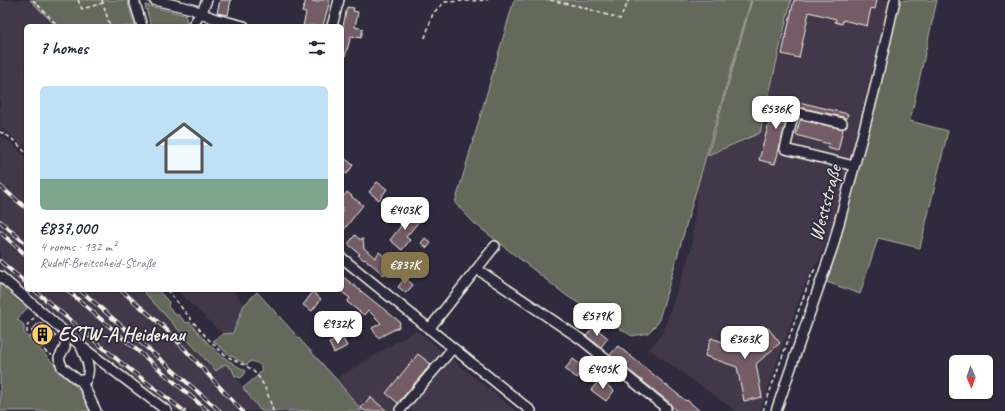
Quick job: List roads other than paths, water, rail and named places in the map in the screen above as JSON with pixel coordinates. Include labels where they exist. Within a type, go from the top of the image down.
[{"type":"street","points":[[134,0],[141,24]]},
{"type":"street","points":[[154,0],[202,12],[213,18],[236,24]]},
{"type":"street","points":[[193,24],[202,12],[207,0]]},
{"type":"street","points":[[333,24],[339,0]]},
{"type":"street","name":"Weststraße","points":[[776,411],[833,246],[874,92],[895,0]]},
{"type":"street","points":[[842,123],[794,112],[785,149],[854,166]]},
{"type":"street","points":[[429,329],[495,246]]},
{"type":"street","points":[[344,260],[532,411]]},
{"type":"street","points":[[477,269],[582,340],[666,408],[664,411]]},
{"type":"street","points":[[0,276],[81,346],[167,411]]},
{"type":"street","points":[[65,333],[64,347],[59,358],[62,367],[78,380],[86,380],[89,373],[89,366],[81,346]]},
{"type":"street","points":[[400,410],[453,348]]},
{"type":"street","points":[[81,380],[96,411]]},
{"type":"railway","points":[[0,186],[24,206]]},
{"type":"railway","points":[[0,221],[24,242]]},
{"type":"railway","points":[[0,232],[24,253]]},
{"type":"railway","points":[[0,261],[24,281]]},
{"type":"railway","points":[[36,292],[119,361],[184,411]]},
{"type":"railway","points":[[69,292],[208,411]]},
{"type":"railway","points":[[82,292],[220,411]]},
{"type":"railway","points":[[123,292],[165,328],[242,411]]},
{"type":"place","name":"ESTW-A Heidenau","points":[[43,334]]}]
